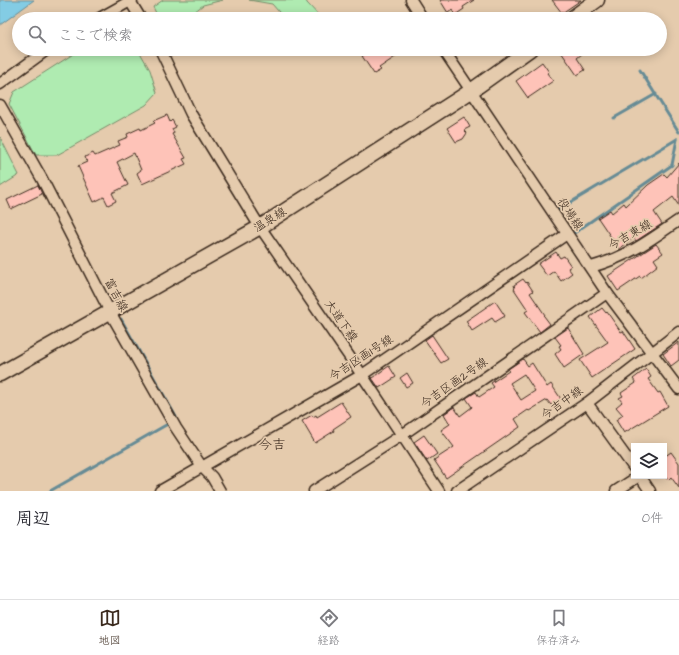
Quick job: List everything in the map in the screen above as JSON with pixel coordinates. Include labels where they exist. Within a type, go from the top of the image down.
[{"type":"street","points":[[411,0],[419,12]]},
{"type":"street","points":[[581,12],[598,0]]},
{"type":"street","points":[[111,12],[131,1],[137,12]]},
{"type":"street","points":[[0,84],[38,56]]},
{"type":"street","name":"大道下線","points":[[163,56],[191,114],[260,227],[362,375],[439,491]]},
{"type":"street","name":"役場線","points":[[448,56],[567,234],[591,267],[607,293],[679,389]]},
{"type":"street","name":"温泉線","points":[[0,374],[260,227],[471,91],[520,56]]},
{"type":"street","name":"富吉線","points":[[0,105],[42,179],[110,312],[176,428],[202,467],[212,477],[220,491]]},
{"type":"street","name":"今吉東線","points":[[591,267],[611,262],[638,248],[679,220]]},
{"type":"street","name":"今吉区画1号線","points":[[160,491],[362,375],[567,234]]},
{"type":"street","name":"今吉区画2号線","points":[[314,491],[402,435],[607,293]]},
{"type":"street","name":"今吉中線","points":[[457,491],[587,403],[679,332]]},
{"type":"street","points":[[587,403],[631,464]]},
{"type":"street","points":[[616,491],[634,479]]},
{"type":"street","points":[[641,479],[650,491]]},
{"type":"green space","points":[[163,0],[223,0],[203,5],[194,12],[156,12],[153,7]]},
{"type":"green space","points":[[249,0],[306,0],[315,12],[279,12],[272,4]]},
{"type":"green space","points":[[70,56],[142,56],[150,70],[157,93],[146,105],[57,155],[36,155],[9,104],[14,92]]},
{"type":"green space","points":[[0,137],[19,175],[0,187]]},
{"type":"water","points":[[0,0],[34,0],[18,12],[12,12],[12,16],[0,25]]},
{"type":"building","points":[[440,0],[474,0],[463,7],[464,9],[460,12],[453,12],[452,10],[447,12]]},
{"type":"building","points":[[552,0],[581,0],[563,12],[561,12]]},
{"type":"building","points":[[362,56],[397,56],[379,68],[381,70],[374,74]]},
{"type":"building","points":[[564,56],[579,56],[577,58],[585,70],[577,75]]},
{"type":"building","points":[[542,62],[553,81],[528,98],[516,81]]},
{"type":"building","points":[[167,115],[170,122],[172,120],[176,127],[172,129],[174,133],[172,134],[186,158],[183,159],[186,164],[142,184],[137,173],[141,170],[134,153],[117,162],[128,185],[112,193],[116,201],[108,205],[104,197],[94,202],[78,166],[87,162],[85,157],[93,153],[95,156],[120,145],[118,141],[128,137],[127,134],[140,128],[141,130],[155,123],[153,121]]},
{"type":"building","points":[[464,117],[470,127],[464,130],[467,133],[463,139],[456,142],[447,128]]},
{"type":"building","points":[[679,163],[679,206],[673,197],[654,212],[662,224],[636,241],[634,238],[619,249],[598,218],[610,210],[612,213],[624,203],[626,206],[648,185],[664,174],[667,177]]},
{"type":"building","points":[[38,185],[42,194],[11,209],[7,200]]},
{"type":"building","points":[[656,244],[663,253],[654,259],[658,265],[641,278],[640,276],[618,291],[608,276]]},
{"type":"building","points":[[556,252],[560,258],[564,256],[571,266],[568,268],[572,273],[561,281],[554,271],[547,276],[538,264]]},
{"type":"building","points":[[523,279],[533,291],[530,293],[550,324],[540,332],[525,312],[528,310],[514,289],[514,285]]},
{"type":"building","points":[[495,301],[505,316],[495,322],[492,318],[472,331],[466,321]]},
{"type":"building","points":[[602,308],[606,313],[607,312],[621,332],[623,331],[635,349],[592,378],[580,360],[608,342],[590,317]]},
{"type":"building","points":[[568,328],[584,354],[564,368],[555,354],[561,349],[559,346],[561,345],[555,337]]},
{"type":"building","points":[[432,335],[448,359],[441,363],[425,340]]},
{"type":"building","points":[[679,342],[679,360],[671,366],[663,354]]},
{"type":"building","points":[[523,359],[528,366],[532,363],[547,387],[551,384],[561,399],[551,405],[547,400],[529,411],[528,410],[515,419],[520,427],[446,478],[434,460],[454,447],[441,430],[450,424],[444,414],[454,407],[460,416],[472,407],[466,398],[476,392],[479,397],[494,387],[491,383],[509,371],[508,369]],"holes":[[[524,374],[535,391],[521,400],[510,383]]]},
{"type":"building","points":[[389,366],[396,377],[379,388],[372,378]]},
{"type":"building","points":[[646,369],[651,377],[648,379],[658,393],[660,392],[668,406],[624,433],[616,420],[623,415],[616,407],[622,402],[619,398],[623,396],[621,393],[636,383],[633,379]]},
{"type":"building","points":[[407,373],[413,383],[406,387],[400,378]]},
{"type":"building","points":[[341,402],[351,417],[333,429],[334,431],[315,443],[302,421],[312,415],[313,417],[316,415],[317,417]]},
{"type":"building","points":[[424,435],[437,454],[427,461],[414,442]]},
{"type":"building","points":[[671,452],[679,463],[679,488],[671,477],[668,480],[667,479],[667,455]]},
{"type":"waterway","points":[[640,70],[679,132]]},
{"type":"waterway","points":[[614,118],[656,94]]},
{"type":"waterway","points":[[558,210],[677,139]]},
{"type":"waterway","points":[[574,233],[672,165],[677,139]]},
{"type":"waterway","points":[[121,319],[176,417]]},
{"type":"waterway","points":[[50,491],[166,425]]},
{"type":"district","name":"今吉","points":[[272,445]]}]
